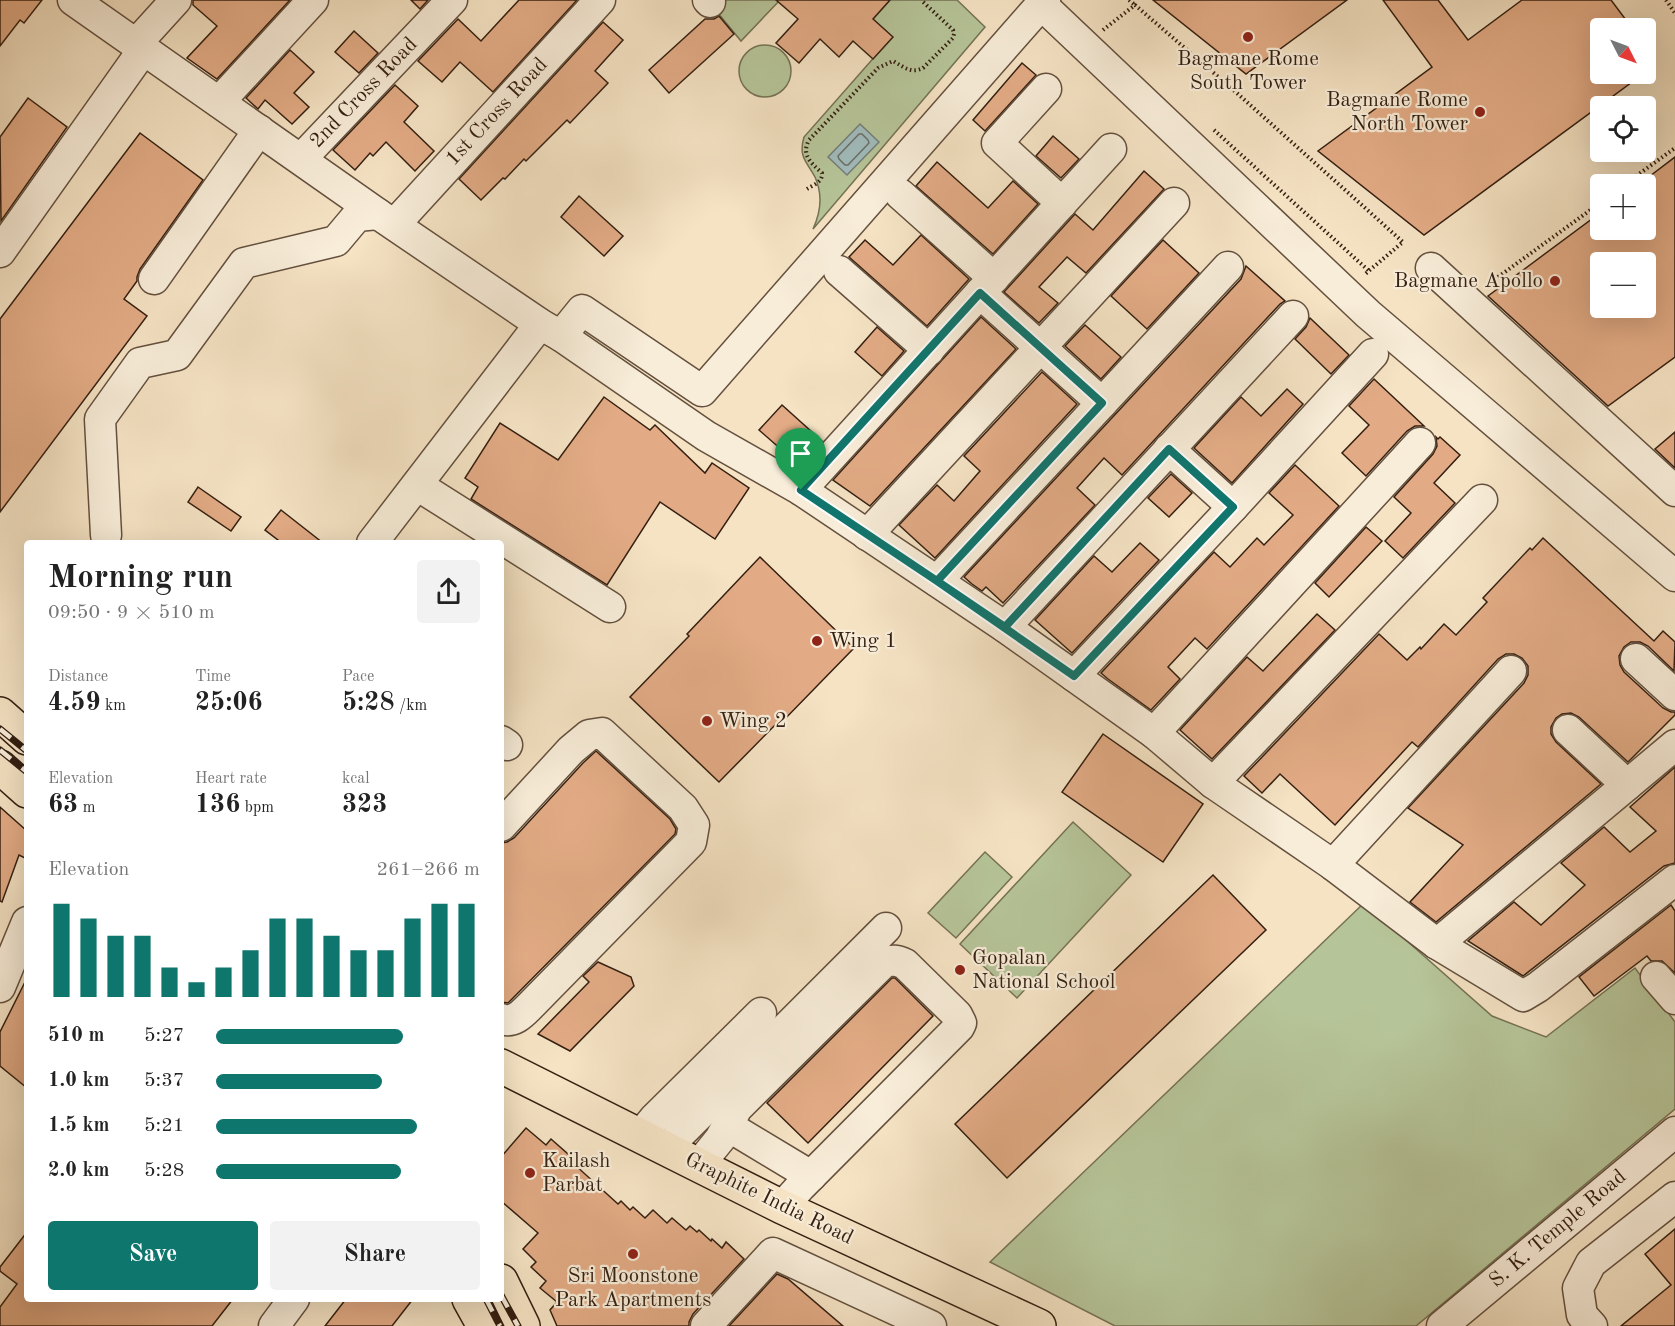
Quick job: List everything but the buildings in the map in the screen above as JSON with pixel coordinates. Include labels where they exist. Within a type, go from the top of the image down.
[{"type":"main road","points":[[0,714],[24,735]]},
{"type":"main road","name":"Graphite India Road","points":[[504,1068],[782,1208],[1027,1324]]},
{"type":"main road","points":[[504,1287],[524,1326]]},
{"type":"street","points":[[73,0],[387,219],[706,436],[801,490],[1005,627],[1154,733],[1213,783],[1333,865],[1437,944],[1522,996],[1538,987],[1675,880]]},
{"type":"street","points":[[0,252],[140,47],[176,0]]},
{"type":"street","points":[[219,102],[314,0]]},
{"type":"street","name":"2nd Cross Road","points":[[301,159],[452,0]]},
{"type":"street","name":"1st Cross Road","points":[[387,219],[600,0]]},
{"type":"street","points":[[374,540],[417,485],[550,330],[582,310],[702,391],[1034,5],[1099,33],[1368,314],[1675,576]]},
{"type":"street","points":[[1046,89],[997,143],[1062,203]]},
{"type":"street","points":[[154,279],[258,130]]},
{"type":"street","points":[[801,490],[1111,149]]},
{"type":"street","points":[[900,194],[987,286],[1040,348],[1102,403]]},
{"type":"street","points":[[867,535],[1174,203]]},
{"type":"street","points":[[106,535],[100,418],[140,363],[177,355],[244,263],[336,241],[357,216],[387,219]]},
{"type":"street","points":[[937,581],[1228,267]]},
{"type":"street","points":[[1431,268],[1675,491]]},
{"type":"street","points":[[839,271],[929,350]]},
{"type":"street","points":[[1005,627],[1293,316]]},
{"type":"street","points":[[1074,676],[1373,354]]},
{"type":"street","points":[[1154,733],[1420,443]]},
{"type":"street","points":[[1169,449],[1233,507]]},
{"type":"street","points":[[417,485],[610,607]]},
{"type":"street","points":[[1213,783],[1482,500]]},
{"type":"street","points":[[1636,659],[1675,695]]},
{"type":"street","points":[[1333,865],[1511,670]]},
{"type":"street","points":[[1568,730],[1628,785]]},
{"type":"street","points":[[504,822],[571,750],[589,735],[602,733],[683,808],[694,825],[691,842],[518,1018],[504,1020]]},
{"type":"street","points":[[1437,944],[1675,745]]},
{"type":"street","points":[[761,1013],[654,1119],[654,1143],[681,1132],[886,928]]},
{"type":"street","points":[[0,987],[24,929]]},
{"type":"street","points":[[699,1165],[720,1139],[737,1108],[884,962],[892,960],[905,964],[957,1015],[961,1023],[782,1208]]},
{"type":"street","points":[[1656,976],[1675,999]]},
{"type":"street","points":[[728,1126],[811,1176]]},
{"type":"street","name":"S. K. Temple Road","points":[[1442,1326],[1675,1132]]},
{"type":"street","name":"S. K. Temple Road","points":[[1469,1326],[1675,1153]]},
{"type":"street","points":[[1592,1326],[1582,1315],[1578,1287],[1591,1263],[1675,1197]]},
{"type":"street","points":[[706,1326],[773,1253],[931,1326]]},
{"type":"street","points":[[274,1326],[292,1302]]},
{"type":"path","points":[[807,189],[821,179],[822,173],[807,157],[806,145],[878,68],[893,61],[910,71],[919,70],[952,38],[954,34],[952,30],[921,0]]},
{"type":"path","points":[[1129,0],[1238,94],[1402,242],[1345,292]]},
{"type":"path","points":[[1666,0],[1675,13]]},
{"type":"path","points":[[1099,33],[1135,5]]},
{"type":"path","points":[[1210,126],[1369,271]]},
{"type":"path","points":[[1639,174],[1675,148]]},
{"type":"path","points":[[1467,300],[1590,210]]},
{"type":"green space","points":[[722,0],[780,0],[741,41],[713,7]]},
{"type":"green space","points":[[890,0],[957,0],[985,27],[813,229],[818,216],[820,197],[818,184],[803,154],[804,137],[892,37],[873,19]]},
{"type":"green space","points":[[760,45],[770,45],[784,52],[791,71],[784,90],[770,97],[760,97],[750,93],[743,86],[739,76],[739,66],[743,56],[750,49]]},
{"type":"green space","points":[[1073,822],[1131,875],[1017,998],[960,944]]},
{"type":"green space","points":[[985,852],[1012,877],[956,938],[928,913]]},
{"type":"green space","points":[[1364,903],[1492,1016],[1546,1037],[1635,968],[1675,1022],[1675,1109],[1416,1326],[1115,1326],[990,1262]]},
{"type":"water","points":[[860,124],[879,142],[847,175],[828,157]]},
{"type":"railway","points":[[0,729],[24,749]]},
{"type":"railway","points":[[0,750],[24,770]]},
{"type":"railway","points":[[504,1300],[518,1326]]},
{"type":"railway","points":[[488,1302],[500,1326]]},
{"type":"place","name":"Bagmane Rome South Tower","points":[[1248,37]]},
{"type":"place","name":"Bagmane Rome North Tower","points":[[1480,112]]},
{"type":"place","name":"Bagmane Apollo","points":[[1555,281]]},
{"type":"place","name":"Wing 1","points":[[817,641]]},
{"type":"place","name":"Wing 2","points":[[707,721]]},
{"type":"place","name":"Gopalan National School","points":[[960,970]]},
{"type":"place","name":"Kailash Parbat","points":[[530,1173]]},
{"type":"place","name":"Sri Moonstone Park Apartments","points":[[633,1254]]},
{"type":"route","points":[[980,293],[1102,403],[937,581],[1005,627],[1169,449],[1233,507],[1074,676],[801,490],[980,293]]}]
